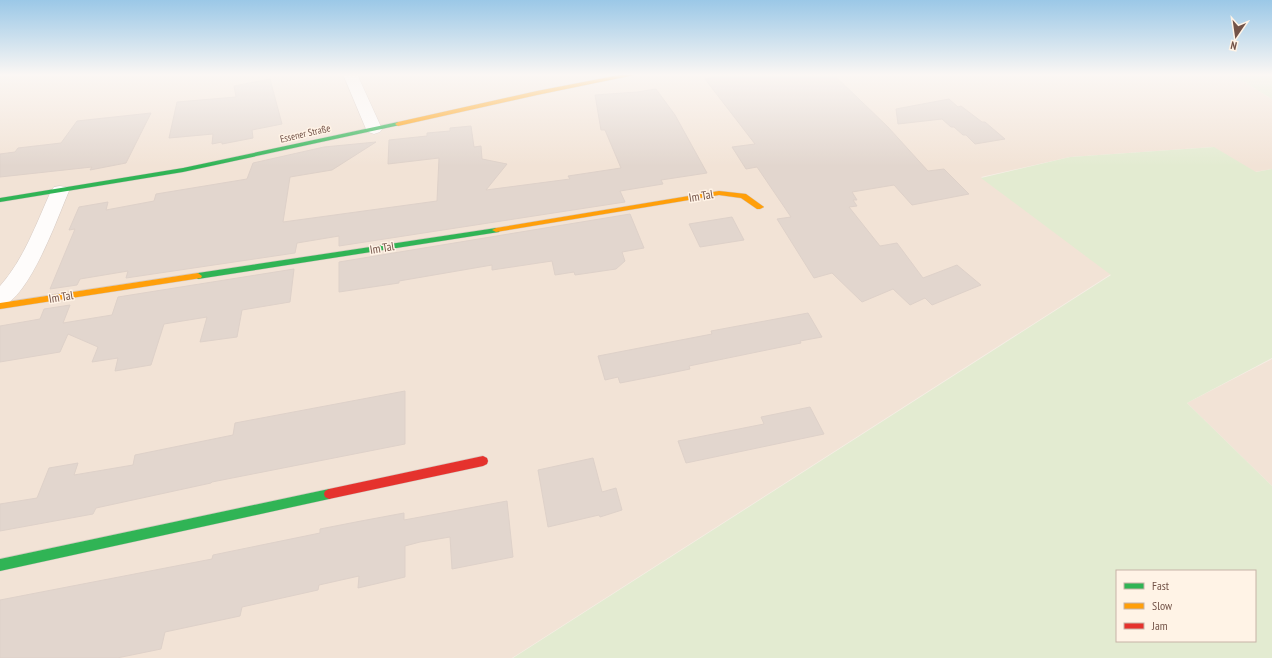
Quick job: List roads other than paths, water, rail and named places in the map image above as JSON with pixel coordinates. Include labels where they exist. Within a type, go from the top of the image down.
[{"type":"street","points":[[363,105],[374,129]]},
{"type":"street","name":"Essener Straße","points":[[0,200],[172,173],[487,105]]},
{"type":"street","points":[[0,300],[19,278],[60,191]]},
{"type":"street","name":"Im Tal","points":[[0,306],[428,241],[719,193],[743,196],[760,207]]},
{"type":"street","points":[[0,565],[482,461]]}]
